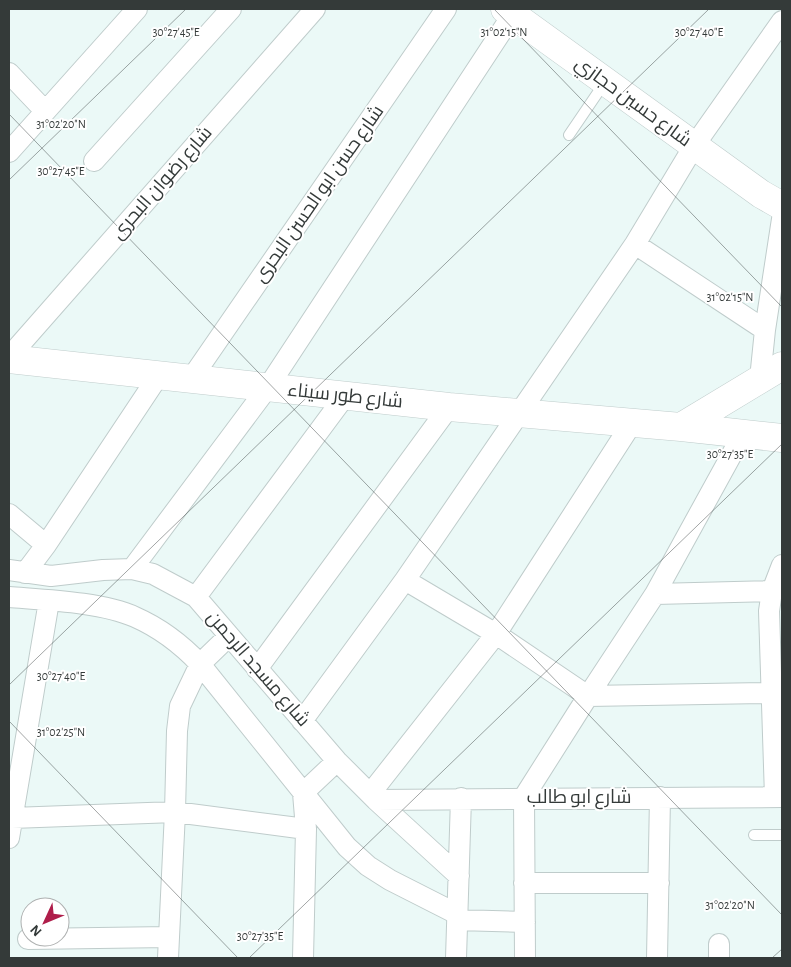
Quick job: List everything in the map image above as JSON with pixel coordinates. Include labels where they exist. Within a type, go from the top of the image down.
[{"type":"street","points":[[9,152],[137,9]]},
{"type":"street","points":[[94,161],[231,9]]},
{"type":"street","name":"شارع رضوان البحرى","points":[[9,358],[315,9]]},
{"type":"street","name":"شارع حسن ابو الحسن البحرى","points":[[191,378],[446,9]]},
{"type":"street","points":[[132,569],[268,387],[509,11]]},
{"type":"street","name":"شارع حسين حجازي","points":[[509,11],[777,205]]},
{"type":"street","points":[[302,721],[405,580],[635,244],[694,146],[782,21]]},
{"type":"street","points":[[9,73],[45,111]]},
{"type":"street","points":[[681,427],[771,373],[765,330],[777,205]]},
{"type":"street","points":[[635,244],[765,330]]},
{"type":"street","name":"شارع طور سيناء","points":[[9,358],[449,407],[681,427],[782,438]]},
{"type":"street","points":[[17,571],[46,544],[159,375]]},
{"type":"street","points":[[196,596],[345,396]]},
{"type":"street","points":[[257,669],[449,407]]},
{"type":"street","points":[[373,797],[496,634],[632,424]]},
{"type":"street","points":[[525,958],[524,798],[655,594],[743,434]]},
{"type":"street","points":[[9,514],[46,544]]},
{"type":"street","points":[[779,797],[771,693],[769,611],[772,591],[782,565]]},
{"type":"street","name":"شارع مسجد الرحمن","points":[[17,571],[51,576],[103,570],[132,569],[153,574],[196,596],[337,761],[373,797],[459,876]]},
{"type":"street","points":[[405,580],[496,634],[588,696],[771,693]]},
{"type":"street","points":[[655,594],[772,591]]},
{"type":"street","points":[[9,597],[104,607],[134,616],[160,631],[185,648],[200,664],[303,793],[348,847],[368,866],[457,917],[525,922]]},
{"type":"street","points":[[9,838],[49,601]]},
{"type":"street","points":[[168,958],[177,730],[180,706],[200,664],[229,636]]},
{"type":"street","points":[[303,793],[337,761]]},
{"type":"street","points":[[303,793],[306,829],[303,958]]},
{"type":"street","name":"شارع ابو طالب","points":[[373,797],[779,797]]},
{"type":"street","points":[[657,958],[660,797]]},
{"type":"street","points":[[456,958],[461,798]]},
{"type":"street","points":[[12,818],[175,812],[306,829]]},
{"type":"street","points":[[524,883],[658,883]]},
{"type":"street","points":[[70,938],[169,937]]},
{"type":"lane","points":[[569,135],[605,82]]},
{"type":"lane","points":[[754,835],[782,835]]}]
